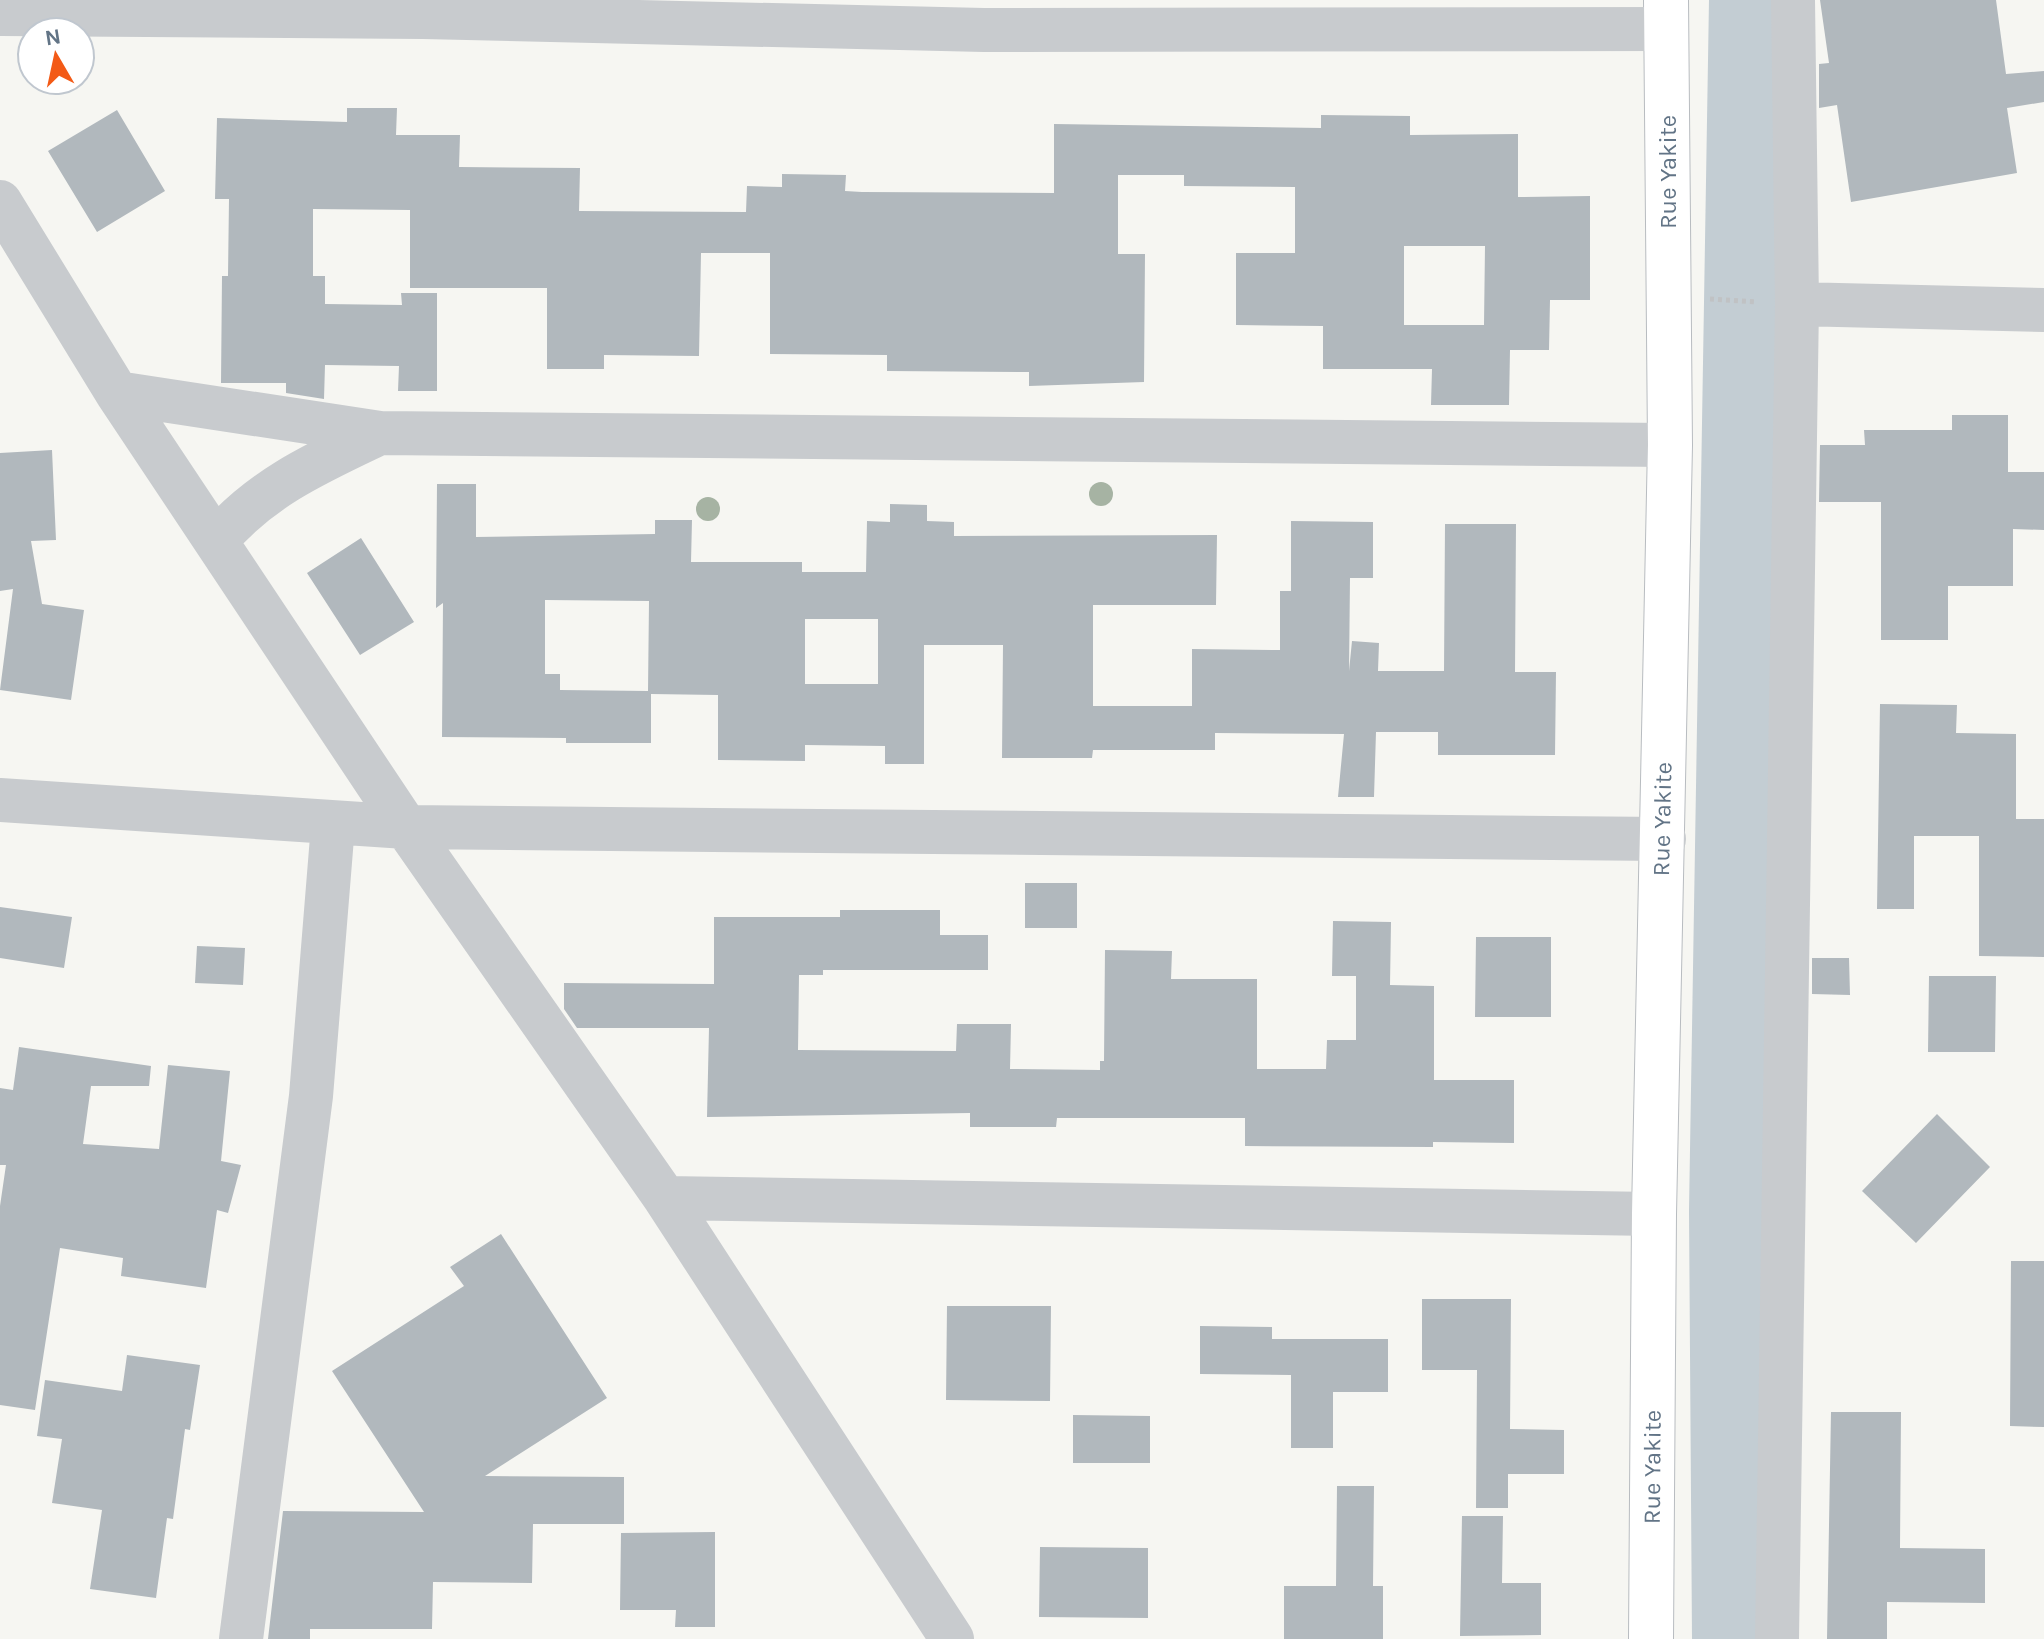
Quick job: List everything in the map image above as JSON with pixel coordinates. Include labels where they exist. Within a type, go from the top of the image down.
[{"type":"main road","name":"Rue Yakite","points":[[1651,1639],[1654,1214],[1670,445],[1666,15]]},
{"type":"street","points":[[1777,1639],[1797,304],[1793,0]]},
{"type":"street","points":[[0,14],[423,8],[984,15],[1666,15]]},
{"type":"street","points":[[0,202],[117,393],[406,827],[665,1198],[952,1639]]},
{"type":"street","points":[[1797,304],[2044,310]]},
{"type":"street","points":[[117,393],[380,433],[1670,445]]},
{"type":"street","points":[[216,541],[235,518],[290,476],[380,433]]},
{"type":"street","points":[[0,800],[333,825],[406,827],[1664,839]]},
{"type":"street","points":[[241,1639],[311,1096],[333,825]]},
{"type":"street","points":[[665,1198],[1654,1214]]},
{"type":"path","points":[[1669,297],[1797,304]]},
{"type":"building","points":[[1820,0],[1996,0],[2006,74],[2044,71],[2044,102],[2007,108],[2017,173],[1851,202],[1837,105],[1819,108],[1819,64],[1829,63]]},
{"type":"building","points":[[347,108],[397,108],[396,135],[460,135],[459,167],[580,168],[579,211],[746,212],[747,186],[782,187],[782,174],[846,175],[845,191],[1054,193],[1054,124],[1321,128],[1321,115],[1410,116],[1410,135],[1518,134],[1518,197],[1590,196],[1590,300],[1550,300],[1549,350],[1510,350],[1509,405],[1431,405],[1432,369],[1323,369],[1323,326],[1236,325],[1236,253],[1295,253],[1295,187],[1184,186],[1184,175],[1118,175],[1118,254],[1145,254],[1144,382],[1029,386],[1029,372],[887,371],[887,355],[770,354],[770,253],[701,253],[699,356],[604,355],[604,369],[547,369],[547,288],[410,288],[410,210],[313,209],[313,276],[325,276],[325,304],[402,305],[401,293],[437,293],[437,391],[398,391],[399,366],[325,365],[324,399],[286,393],[286,383],[221,383],[222,276],[228,276],[229,199],[215,199],[217,118],[347,122]],"holes":[[[1404,246],[1485,246],[1484,325],[1404,325]]]},
{"type":"building","points":[[117,110],[165,191],[97,232],[48,151]]},
{"type":"building","points":[[1952,415],[2008,415],[2008,472],[2044,472],[2044,530],[2013,529],[2013,586],[1948,586],[1948,640],[1881,640],[1881,502],[1819,502],[1820,445],[1865,445],[1864,430],[1952,430]]},
{"type":"building","points":[[52,450],[56,540],[31,541],[42,604],[84,610],[71,700],[0,690],[13,589],[0,591],[0,453]]},
{"type":"building","points":[[437,484],[476,484],[476,537],[655,534],[655,520],[692,520],[691,562],[802,562],[802,572],[866,572],[867,521],[890,522],[890,504],[927,505],[927,521],[954,522],[954,536],[1217,535],[1216,605],[1093,605],[1093,706],[1192,706],[1192,649],[1280,650],[1280,591],[1291,591],[1291,521],[1373,522],[1373,578],[1350,578],[1349,671],[1352,641],[1379,643],[1378,671],[1444,671],[1445,524],[1516,524],[1515,672],[1556,672],[1555,755],[1438,755],[1438,732],[1376,732],[1374,797],[1338,797],[1344,734],[1215,733],[1215,750],[1093,750],[1092,758],[1002,758],[1003,645],[924,645],[924,764],[885,764],[885,746],[805,745],[805,761],[718,760],[718,695],[651,694],[651,743],[566,743],[566,738],[442,737],[443,603],[436,608]],"holes":[[[545,600],[649,601],[648,691],[560,690],[560,674],[545,674]],[[805,619],[878,619],[878,684],[805,684]]]},
{"type":"building","points":[[361,538],[414,622],[360,655],[307,573]]},
{"type":"building","points":[[1880,704],[1957,705],[1956,733],[2016,734],[2016,819],[2044,819],[2044,957],[1979,956],[1979,836],[1914,836],[1914,909],[1877,909]]},
{"type":"building","points":[[1025,883],[1077,883],[1077,928],[1025,928]]},
{"type":"building","points":[[0,907],[72,917],[64,968],[0,958]]},
{"type":"building","points":[[840,910],[940,910],[940,935],[988,935],[988,970],[823,970],[823,975],[799,975],[798,1050],[956,1051],[957,1024],[1011,1024],[1010,1069],[1100,1070],[1100,1061],[1104,1061],[1105,950],[1172,951],[1171,979],[1257,979],[1257,1069],[1326,1069],[1327,1040],[1356,1040],[1356,976],[1332,976],[1333,921],[1391,922],[1390,985],[1434,986],[1434,1080],[1514,1080],[1514,1143],[1433,1142],[1433,1147],[1245,1146],[1245,1118],[1057,1118],[1056,1127],[970,1127],[970,1113],[707,1117],[709,1028],[577,1028],[564,1009],[564,983],[714,984],[714,917],[840,917]]},
{"type":"building","points":[[1476,937],[1551,937],[1551,1017],[1475,1017]]},
{"type":"building","points":[[197,946],[245,948],[243,985],[195,983]]},
{"type":"building","points":[[1812,958],[1849,958],[1850,995],[1812,994]]},
{"type":"building","points":[[1929,976],[1996,976],[1995,1052],[1928,1052]]},
{"type":"building","points":[[19,1047],[151,1066],[149,1086],[91,1086],[83,1144],[159,1149],[168,1065],[230,1071],[221,1161],[241,1165],[228,1213],[217,1210],[206,1288],[121,1276],[123,1258],[60,1248],[35,1410],[0,1405],[0,1206],[6,1165],[0,1165],[0,1088],[13,1090]]},
{"type":"building","points":[[1937,1114],[1990,1167],[1916,1243],[1862,1191]]},
{"type":"building","points":[[501,1234],[607,1398],[485,1476],[624,1477],[624,1524],[533,1524],[532,1583],[433,1582],[432,1629],[310,1629],[310,1639],[268,1639],[283,1511],[424,1512],[332,1371],[464,1286],[450,1267]]},
{"type":"building","points":[[2011,1261],[2044,1261],[2044,1427],[2010,1426]]},
{"type":"building","points":[[1422,1299],[1511,1299],[1510,1429],[1564,1430],[1564,1474],[1508,1474],[1508,1508],[1476,1508],[1477,1370],[1422,1370]]},
{"type":"building","points":[[947,1306],[1051,1306],[1050,1401],[946,1400]]},
{"type":"building","points":[[1200,1326],[1272,1327],[1272,1339],[1388,1339],[1388,1392],[1333,1392],[1333,1448],[1291,1448],[1291,1375],[1200,1374]]},
{"type":"building","points":[[127,1355],[200,1365],[190,1430],[185,1429],[173,1519],[167,1518],[156,1598],[90,1589],[102,1510],[52,1503],[62,1439],[37,1436],[45,1380],[122,1391]]},
{"type":"building","points":[[1831,1412],[1901,1412],[1900,1548],[1985,1549],[1985,1603],[1887,1602],[1887,1639],[1827,1639]]},
{"type":"building","points":[[1073,1415],[1150,1416],[1150,1463],[1073,1463]]},
{"type":"building","points":[[1337,1486],[1374,1486],[1373,1586],[1383,1586],[1383,1639],[1284,1639],[1284,1586],[1336,1586]]},
{"type":"building","points":[[1462,1516],[1503,1516],[1502,1583],[1541,1583],[1541,1635],[1460,1636]]},
{"type":"building","points":[[715,1532],[715,1627],[675,1627],[676,1610],[620,1610],[621,1533]]},
{"type":"building","points":[[1040,1547],[1148,1548],[1148,1618],[1039,1617]]},
{"type":"waterway","points":[[1730,1639],[1727,1211],[1747,0]]}]
